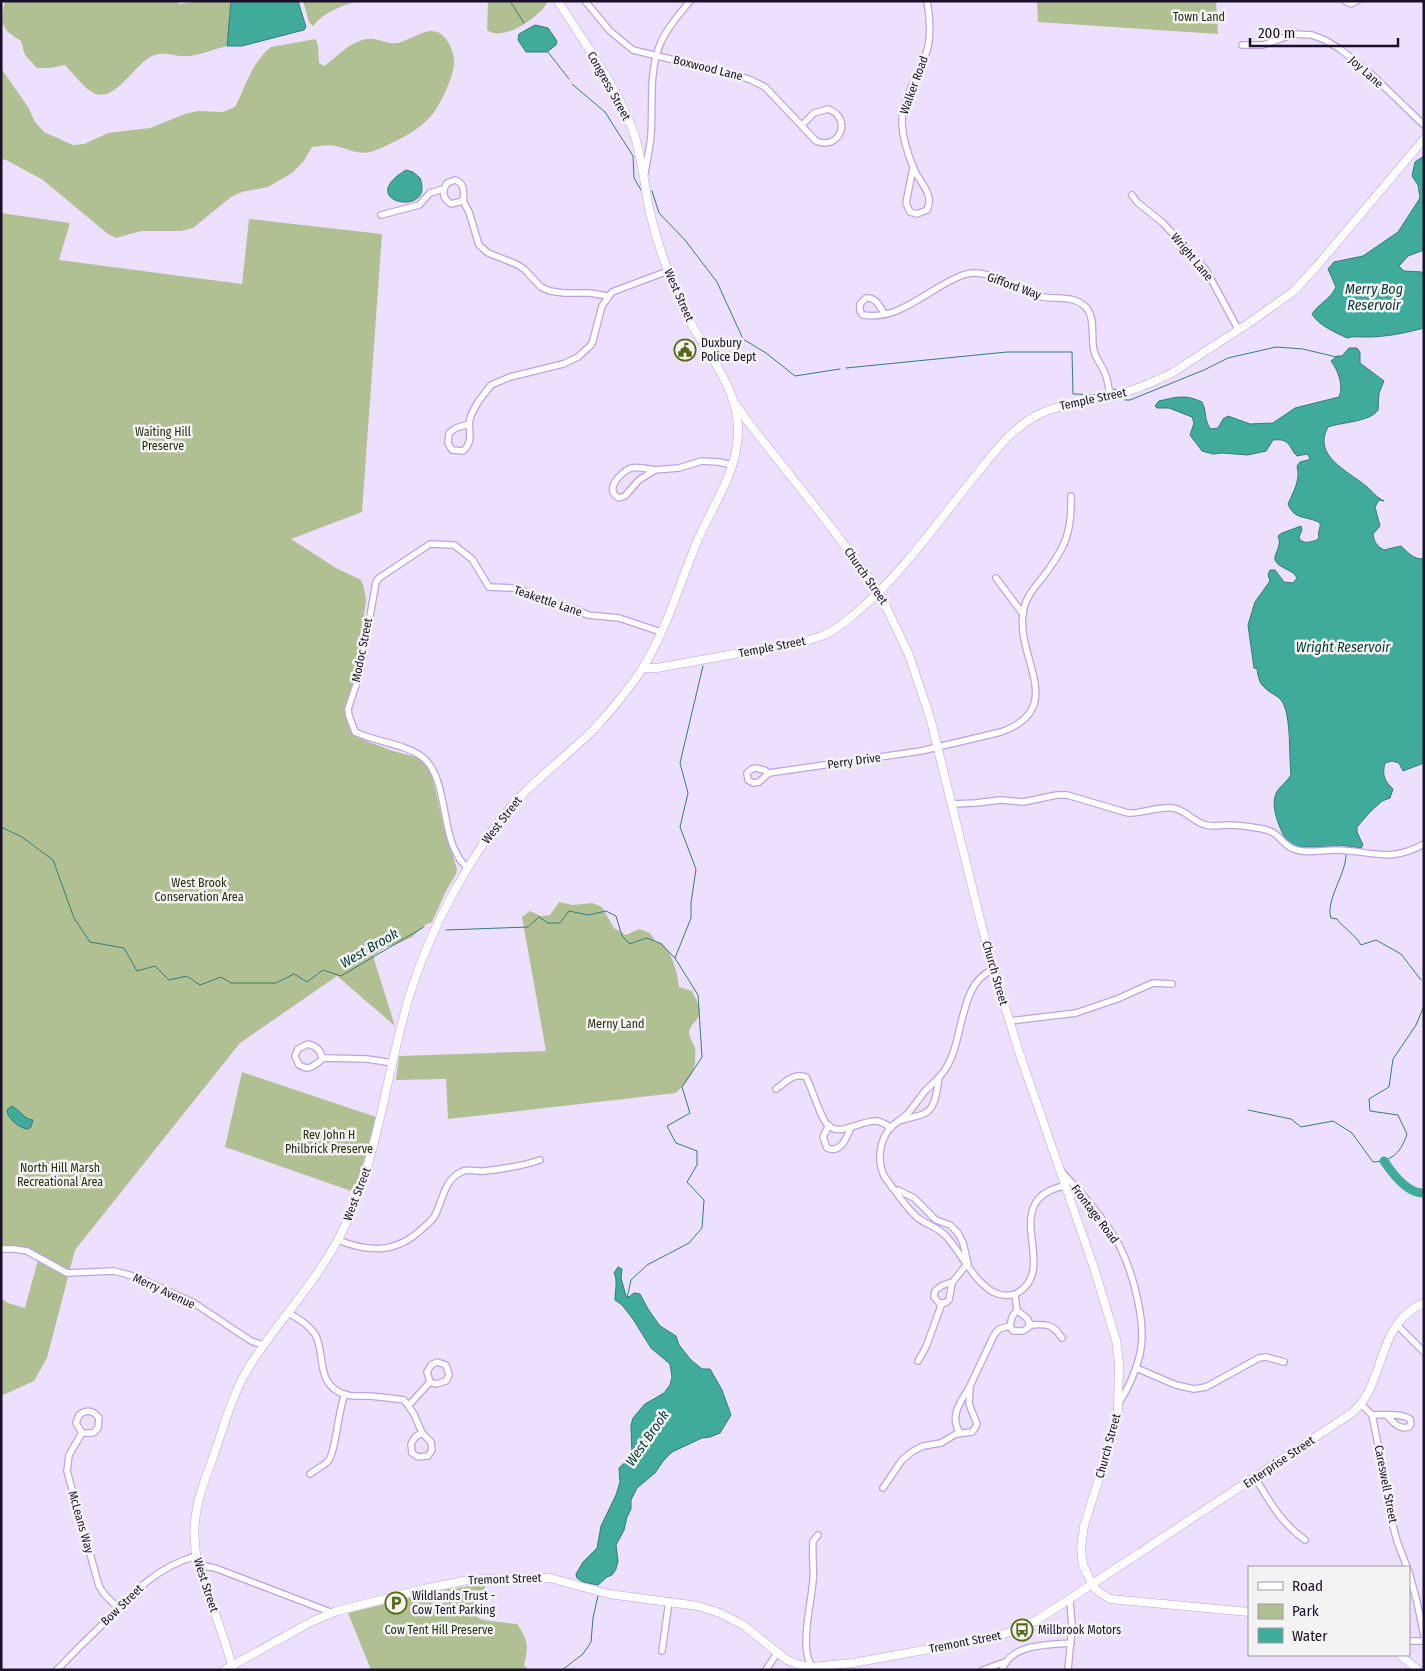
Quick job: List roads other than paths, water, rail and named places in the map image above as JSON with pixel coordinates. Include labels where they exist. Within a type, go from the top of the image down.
[{"type":"main road","name":"Congress Street","points":[[558,1],[619,99],[632,128],[645,177]]},
{"type":"main road","name":"Temple Street","points":[[643,668],[656,668],[756,651],[816,638],[839,626],[879,592],[994,452],[1018,428],[1052,408],[1064,404],[1110,397],[1164,377],[1275,305],[1305,280],[1424,139]]},
{"type":"main road","name":"West Street","points":[[232,1668],[199,1567],[194,1537],[199,1494],[238,1388],[249,1366],[263,1345],[311,1284],[338,1240],[359,1196],[368,1169],[408,1001],[421,963],[440,918],[485,841],[510,808],[535,782],[594,729],[643,668],[662,632],[697,542],[724,489],[733,465],[738,440],[737,414],[734,401],[723,375],[687,316],[668,271],[650,210],[645,177]]},
{"type":"main road","name":"Church Street","points":[[734,401],[750,425],[831,527],[879,592],[909,655],[930,717],[994,969],[1009,1020],[1113,1328],[1120,1363],[1118,1404],[1112,1438],[1081,1542],[1082,1565],[1093,1584]]},
{"type":"main road","points":[[738,440],[745,428],[750,425]]},
{"type":"main road","name":"Enterprise Street","points":[[1093,1584],[1343,1419],[1361,1404],[1373,1384],[1383,1349],[1397,1326],[1414,1308],[1424,1303]]},
{"type":"main road","name":"Tremont Street","points":[[224,1670],[232,1668],[313,1621],[333,1613],[455,1582],[511,1578],[550,1578],[609,1594],[698,1606],[730,1618],[753,1632],[777,1653],[794,1663],[812,1668],[846,1664],[994,1637],[1035,1621],[1093,1584]]},
{"type":"main road","points":[[1093,1584],[1099,1593],[1113,1600],[1248,1612]]},
{"type":"main road","points":[[1401,1656],[1418,1670]]},
{"type":"street","name":"Boxwood Lane","points":[[584,1],[605,26],[633,50],[751,80],[764,87],[802,125],[812,138],[826,144],[837,138],[842,126],[838,115],[828,109],[816,112],[802,125]]},
{"type":"street","name":"West Street","points":[[645,177],[651,136],[653,68],[656,55],[675,19],[690,1]]},
{"type":"street","name":"Walker Road","points":[[914,168],[906,202],[910,212],[917,214],[927,210],[930,200],[914,168],[903,132],[902,121],[907,100],[928,48],[930,29],[927,1]]},
{"type":"street","points":[[1345,1],[1351,4],[1357,1]]},
{"type":"street","name":"Joy Lane","points":[[1242,46],[1263,45],[1294,34],[1312,35],[1324,40],[1340,49],[1370,73],[1424,126]]},
{"type":"street","points":[[463,201],[453,204],[449,203],[444,197],[444,189],[447,183],[455,180],[463,188],[463,201],[469,212],[479,245],[488,253],[516,264],[524,269],[541,287],[550,291],[608,296]]},
{"type":"street","points":[[381,215],[419,205],[430,194],[444,189]]},
{"type":"street","name":"Wright Lane","points":[[1132,195],[1136,202],[1163,223],[1206,270],[1238,329]]},
{"type":"street","points":[[469,424],[456,428],[449,433],[448,443],[452,450],[463,451],[468,446],[471,435],[469,424],[471,415],[491,385],[510,377],[568,362],[586,351],[594,339],[602,306],[612,292],[668,271]]},
{"type":"street","name":"Gifford Way","points":[[884,313],[902,309],[964,274],[989,276],[1041,297],[1074,300],[1082,304],[1089,312],[1094,353],[1106,377],[1110,397]]},
{"type":"street","points":[[655,470],[639,480],[625,496],[619,498],[614,494],[612,489],[615,482],[627,471],[637,467],[655,470],[679,468],[702,461],[733,465]]},
{"type":"street","points":[[1023,614],[1030,594],[1052,566],[1068,537],[1072,518],[1071,496]]},
{"type":"street","name":"Teakettle Lane","points":[[376,582],[384,574],[430,544],[454,545],[472,559],[489,587],[522,590],[547,602],[588,614],[619,618],[662,632]]},
{"type":"street","points":[[996,578],[1023,614]]},
{"type":"street","name":"Modoc Street","points":[[376,582],[360,673],[349,703],[349,716],[355,732],[366,738],[413,751],[429,764],[437,780],[453,846],[460,859],[468,868]]},
{"type":"street","name":"Perry Drive","points":[[770,774],[938,747],[1010,728],[1020,722],[1029,713],[1035,702],[1036,687],[1024,638],[1023,614]]},
{"type":"street","points":[[951,804],[975,804],[1001,800],[1023,802],[1067,795],[1128,813],[1172,808],[1181,810],[1203,825],[1235,825],[1268,830],[1275,833],[1289,847],[1301,851],[1348,850],[1389,855],[1406,852],[1424,844]]},
{"type":"street","points":[[901,1120],[922,1115],[929,1110],[940,1078],[952,1059],[965,1008],[974,985],[982,975],[994,969]]},
{"type":"street","points":[[1009,1020],[1076,1013],[1117,999],[1153,982],[1172,984]]},
{"type":"street","points":[[322,1058],[322,1054],[316,1047],[308,1044],[298,1049],[295,1056],[299,1065],[307,1068],[314,1066],[322,1058],[367,1059],[393,1063]]},
{"type":"street","points":[[776,1089],[794,1075],[801,1075],[806,1077],[824,1120],[829,1125],[839,1130],[845,1130],[871,1121],[878,1121],[891,1128]]},
{"type":"street","points":[[940,1078],[928,1088],[901,1120],[891,1128],[883,1140],[880,1157],[884,1176],[917,1217],[941,1230],[968,1267],[993,1292],[1008,1296],[1015,1294],[1023,1289],[1029,1281],[1034,1269],[1032,1219],[1035,1204],[1048,1192],[1065,1186]]},
{"type":"street","points":[[829,1125],[823,1137],[827,1148],[832,1150],[842,1145],[851,1127]]},
{"type":"street","points":[[338,1240],[370,1249],[392,1248],[401,1245],[415,1236],[433,1218],[445,1189],[460,1172],[468,1170],[486,1171],[540,1160]]},
{"type":"street","name":"Frontage Road","points":[[1059,1169],[1091,1204],[1111,1233],[1124,1257],[1134,1285],[1140,1317],[1141,1352],[1128,1388],[1118,1404]]},
{"type":"street","points":[[894,1188],[914,1198],[936,1220],[950,1225],[958,1233],[963,1243],[968,1267]]},
{"type":"street","name":"Merry Avenue","points":[[1,1249],[27,1251],[66,1273],[114,1271],[137,1277],[194,1303],[251,1341],[263,1345]]},
{"type":"street","points":[[952,1283],[949,1300],[939,1303],[934,1297],[935,1290],[940,1286],[952,1283],[968,1267]]},
{"type":"street","points":[[1010,1326],[1012,1317],[1017,1310],[1015,1294]]},
{"type":"street","points":[[918,1361],[926,1346],[942,1303]]},
{"type":"street","points":[[1017,1310],[1026,1317],[1029,1325]]},
{"type":"street","points":[[288,1313],[314,1332],[318,1342],[321,1367],[326,1378],[337,1391],[345,1394],[404,1400],[414,1414],[422,1433],[431,1442],[432,1450],[428,1456],[418,1457],[412,1453],[411,1444],[413,1439],[422,1433]]},
{"type":"street","points":[[1029,1325],[1048,1324],[1062,1338]]},
{"type":"street","points":[[1010,1326],[1013,1330],[1020,1332],[1026,1330],[1029,1325]]},
{"type":"street","points":[[960,1434],[955,1424],[956,1412],[994,1335],[999,1329],[1010,1326]]},
{"type":"street","points":[[1397,1326],[1424,1352]]},
{"type":"street","points":[[1136,1368],[1176,1385],[1194,1389],[1206,1387],[1259,1358],[1266,1357],[1284,1362]]},
{"type":"street","points":[[437,1362],[446,1365],[450,1375],[446,1381],[436,1384],[430,1382],[427,1372],[431,1365],[437,1362]]},
{"type":"street","points":[[409,1405],[430,1382]]},
{"type":"street","points":[[883,1488],[906,1455],[923,1446],[941,1443],[960,1434],[972,1432],[977,1424],[970,1404],[970,1386]]},
{"type":"street","points":[[310,1474],[324,1464],[331,1456],[339,1411],[345,1394]]},
{"type":"street","points":[[1361,1404],[1372,1415],[1386,1415]]},
{"type":"street","name":"McLeans Way","points":[[85,1411],[93,1412],[99,1418],[98,1428],[93,1433],[82,1432],[76,1423],[79,1415],[85,1411]]},
{"type":"street","name":"Careswell Street","points":[[1372,1415],[1390,1511],[1397,1541],[1407,1566]]},
{"type":"street","name":"McLeans Way","points":[[82,1432],[69,1455],[67,1474],[99,1586],[118,1608]]},
{"type":"street","points":[[1255,1478],[1277,1514],[1290,1530],[1305,1540]]},
{"type":"street","points":[[812,1668],[808,1663],[807,1654],[807,1623],[813,1586],[813,1541],[818,1535]]},
{"type":"street","name":"Bow Street","points":[[57,1670],[143,1585],[162,1570],[177,1562],[196,1556]]},
{"type":"street","points":[[199,1567],[215,1568],[333,1613]]},
{"type":"street","points":[[1410,1574],[1421,1601],[1424,1636]]},
{"type":"street","points":[[1068,1670],[1072,1626],[1070,1600]]},
{"type":"street","points":[[662,1651],[669,1601]]},
{"type":"street","points":[[1410,1641],[1424,1641]]},
{"type":"street","points":[[983,1670],[1005,1662],[1025,1648],[1071,1643]]},
{"type":"street","points":[[766,1670],[777,1653]]},
{"type":"street","points":[[1002,1670],[1005,1662]]},
{"type":"water","points":[[231,1],[298,1],[306,27],[304,30],[242,46],[227,46]]},
{"type":"water","points":[[535,25],[548,28],[557,41],[556,45],[547,52],[526,52],[518,40],[519,34]]},
{"type":"water","name":"Merry Bog Reservoir","points":[[1424,156],[1424,250],[1408,256],[1399,266],[1404,271],[1422,272],[1424,276],[1424,328],[1374,337],[1347,338],[1332,331],[1312,314],[1331,295],[1336,287],[1328,269],[1334,262],[1363,256],[1398,232],[1420,198],[1418,185],[1412,176],[1415,162]]},
{"type":"water","points":[[406,170],[413,172],[420,178],[422,191],[417,199],[408,202],[399,201],[391,197],[388,191],[392,181]]},
{"type":"water","name":"Wright Reservoir","points":[[1349,348],[1357,348],[1360,352],[1360,363],[1384,381],[1379,393],[1378,410],[1369,417],[1328,427],[1324,437],[1325,446],[1334,462],[1384,501],[1379,500],[1375,507],[1380,526],[1373,534],[1375,542],[1384,550],[1401,546],[1414,557],[1424,559],[1424,763],[1403,771],[1399,763],[1392,761],[1385,763],[1384,777],[1393,789],[1390,798],[1382,801],[1357,827],[1357,832],[1363,845],[1361,848],[1340,845],[1335,847],[1297,847],[1288,843],[1276,817],[1274,802],[1278,790],[1291,775],[1289,729],[1286,712],[1280,699],[1262,685],[1257,669],[1254,668],[1248,625],[1255,602],[1270,581],[1268,575],[1270,570],[1275,570],[1284,582],[1293,583],[1297,578],[1275,560],[1279,542],[1278,536],[1301,526],[1300,540],[1308,542],[1317,540],[1319,537],[1320,523],[1294,513],[1288,504],[1297,481],[1297,466],[1300,462],[1310,458],[1307,454],[1297,456],[1283,440],[1273,440],[1266,451],[1248,455],[1213,454],[1202,451],[1190,435],[1194,423],[1192,417],[1169,408],[1157,408],[1155,406],[1159,401],[1176,397],[1196,399],[1202,402],[1207,423],[1211,429],[1218,428],[1223,419],[1228,416],[1250,424],[1273,423],[1295,408],[1339,397],[1341,388],[1340,378],[1331,361],[1337,356],[1342,356]]},
{"type":"water","points":[[11,1106],[30,1120],[33,1120],[31,1127],[25,1129],[12,1120],[7,1110]]},
{"type":"water","points":[[618,1267],[622,1269],[621,1278],[626,1296],[629,1297],[634,1293],[640,1294],[660,1326],[676,1336],[679,1345],[691,1360],[702,1369],[710,1369],[722,1390],[731,1415],[720,1433],[702,1438],[672,1452],[655,1473],[637,1488],[631,1500],[631,1509],[624,1530],[616,1545],[618,1561],[616,1569],[612,1575],[598,1585],[583,1582],[577,1578],[576,1574],[583,1562],[597,1548],[601,1526],[620,1482],[619,1468],[632,1456],[631,1425],[633,1418],[645,1404],[664,1393],[670,1385],[672,1377],[670,1364],[651,1348],[633,1319],[622,1305],[615,1300],[616,1282],[614,1273]]},
{"type":"waterway","points":[[510,1],[524,23]]},
{"type":"waterway","points":[[548,52],[569,79]]},
{"type":"waterway","points":[[572,84],[605,112],[633,156],[634,178],[641,190]]},
{"type":"waterway","points":[[652,191],[659,213],[685,240],[717,282],[743,339],[766,353],[795,376],[840,369]]},
{"type":"waterway","points":[[1125,400],[1130,400],[1204,370],[1228,358],[1276,347],[1303,349],[1336,357]]},
{"type":"waterway","points":[[846,368],[1007,352],[1072,352],[1073,394],[1096,395],[1104,391]]},
{"type":"waterway","points":[[675,958],[691,918],[691,903],[696,869],[680,827],[688,793],[680,763],[703,666]]},
{"type":"waterway","name":"West Brook","points":[[1,827],[22,837],[53,860],[74,918],[90,942],[124,948],[137,971],[155,966],[169,980],[187,976],[200,985],[221,977],[231,983],[276,983],[294,974],[307,982],[323,970],[341,976],[424,927]]},
{"type":"waterway","points":[[1346,855],[1343,870],[1331,904],[1331,918],[1337,919],[1361,945],[1376,940],[1401,954],[1421,980]]},
{"type":"waterway","name":"West Brook","points":[[446,930],[528,927],[539,917],[548,923],[560,923],[569,911],[588,915],[606,911],[616,916],[622,936],[630,944],[646,938],[660,943],[675,958],[698,995],[702,1057],[682,1087],[690,1113],[667,1126],[676,1143],[697,1151],[697,1165],[687,1182],[704,1200],[702,1228],[689,1243],[647,1265],[631,1280],[627,1298]]},
{"type":"waterway","points":[[1248,1110],[1291,1119],[1301,1127],[1333,1121],[1352,1133],[1373,1162],[1386,1160],[1399,1151],[1407,1134],[1398,1115],[1370,1111],[1369,1099],[1389,1087],[1393,1059],[1416,1025],[1424,1006]]},
{"type":"waterway","points":[[1384,1161],[1396,1177],[1406,1186],[1412,1190],[1424,1193]]},
{"type":"waterway","points":[[562,1670],[583,1654],[591,1642],[593,1618],[598,1596]]},
{"type":"place","name":"Duxbury Police Dept","points":[[685,350]]},
{"type":"place","name":"Wildlands Trust - Cow Tent Parking","points":[[396,1603]]},
{"type":"place","name":"Millbrook Motors","points":[[1022,1630]]},
{"type":"park label","name":"Town Land","points":[[1199,17]]},
{"type":"park label","name":"Waiting Hill Preserve","points":[[163,439]]},
{"type":"park label","name":"West Brook Conservation Area","points":[[199,890]]},
{"type":"park label","name":"Merny Land","points":[[616,1024]]},
{"type":"park label","name":"Rev John H Philbrick Preserve","points":[[329,1142]]},
{"type":"park label","name":"North Hill Marsh Recreational Area","points":[[60,1175]]},
{"type":"park label","name":"Cow Tent Hill Preserve","points":[[439,1630]]}]
